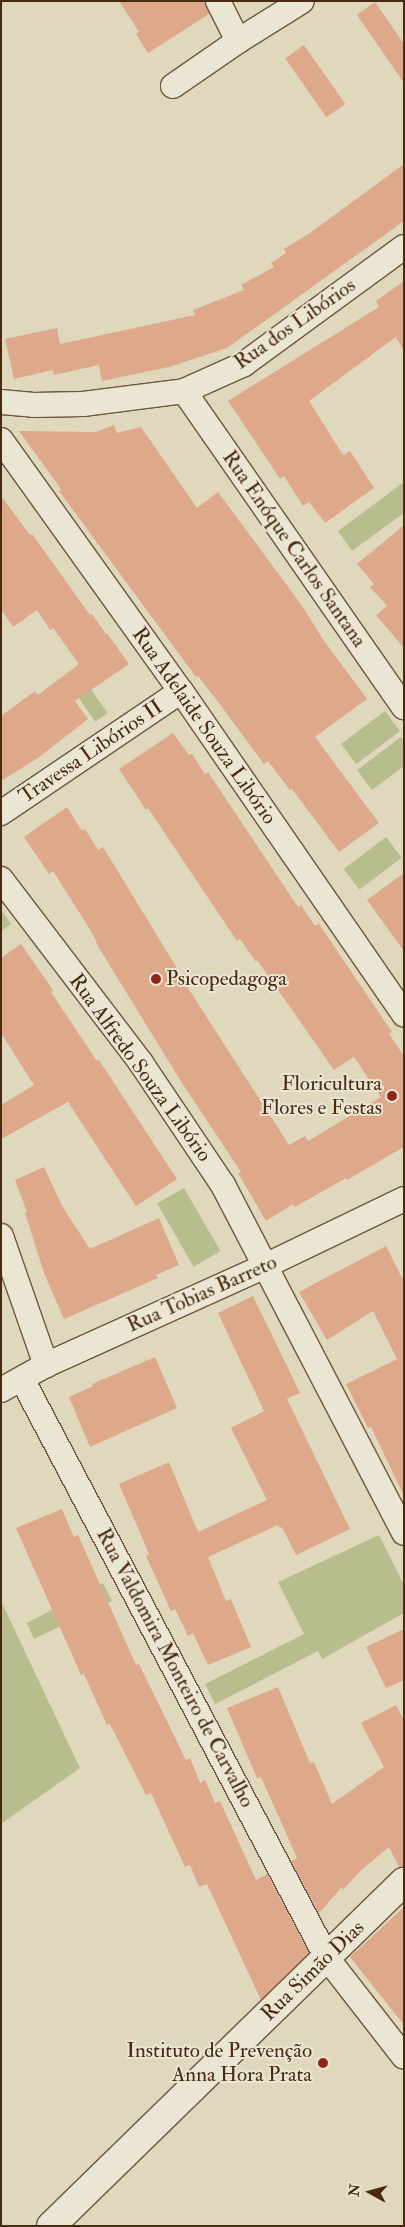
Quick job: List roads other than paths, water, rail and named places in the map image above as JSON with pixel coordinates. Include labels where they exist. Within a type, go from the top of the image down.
[{"type":"street","points":[[218,1],[238,41]]},
{"type":"street","points":[[173,86],[238,41],[302,1]]},
{"type":"street","name":"Rua dos Libórios","points":[[1,402],[34,405],[84,404],[184,391],[244,364],[404,247]]},
{"type":"street","name":"Rua Enóque Carlos Santana","points":[[184,391],[404,707]]},
{"type":"street","name":"Rua Adelaide Souza Libório","points":[[1,440],[181,691],[404,1014]]},
{"type":"street","name":"Travessa Libórios II","points":[[1,813],[181,691]]},
{"type":"street","name":"Rua Alfredo Souza Libório","points":[[1,879],[141,1063],[223,1185],[404,1533]]},
{"type":"street","name":"Rua Tobias Barreto","points":[[1,1390],[46,1365],[266,1265],[404,1199]]},
{"type":"street","points":[[1,1236],[46,1365]]},
{"type":"street","name":"Rua Valdomira Monteiro de Carvalho","points":[[22,1379],[327,1958],[404,2057]]},
{"type":"street","name":"Rua Simão Dias","points":[[50,2226],[404,1882]]},
{"type":"place","name":"Psicopedagoga","points":[[156,979]]},
{"type":"place","name":"Floricultura Flores e Festas","points":[[392,1096]]},
{"type":"place","name":"Instituto de Prevenção Anna Hora Prata","points":[[323,2063]]}]
